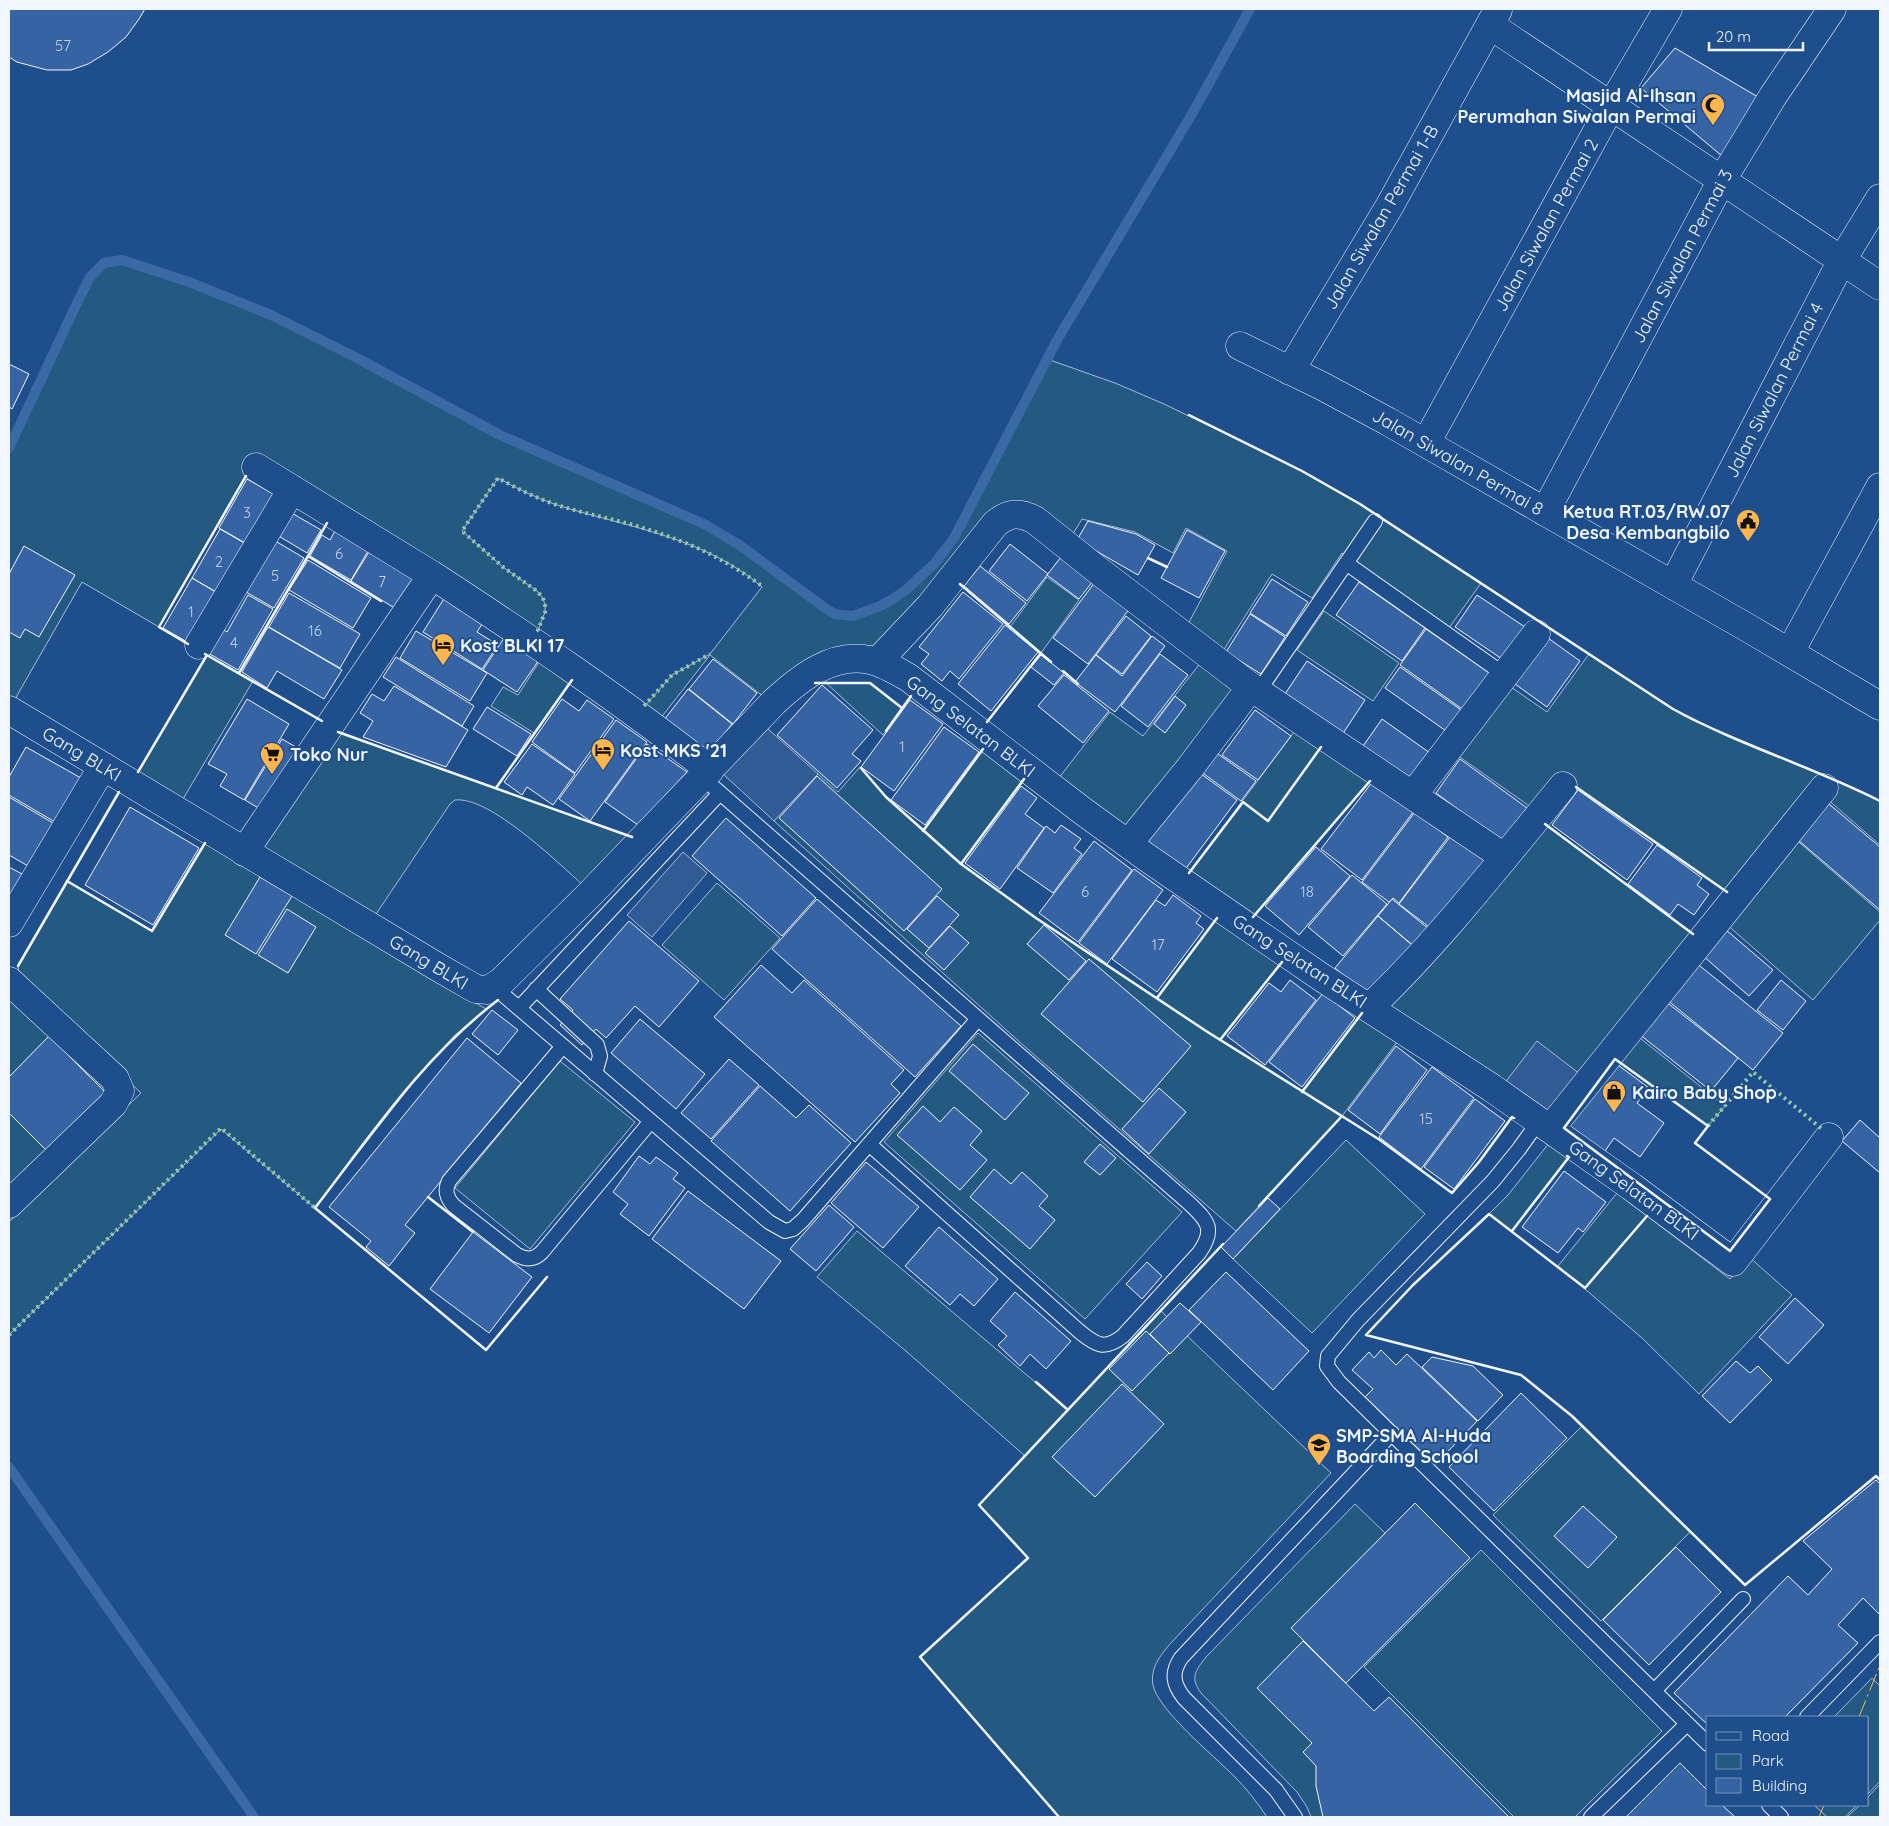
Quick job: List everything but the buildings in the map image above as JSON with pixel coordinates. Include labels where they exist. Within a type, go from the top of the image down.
[{"type":"street","name":"Jalan Siwalan Permai 2","points":[[1426,443],[1611,106],[1668,9]]},
{"type":"street","name":"Jalan Siwalan Permai 3","points":[[1546,512],[1722,180],[1773,96],[1832,9]]},
{"type":"street","points":[[1494,17],[1611,106],[1880,286]]},
{"type":"street","name":"Jalan Siwalan Permai 1-B","points":[[1290,371],[1389,207],[1494,17]]},
{"type":"street","name":"Jalan Siwalan Permai 4","points":[[1673,585],[1842,260],[1880,198]]},
{"type":"street","name":"Jalan Siwalan Permai 8","points":[[1240,346],[1322,386],[1426,443],[1790,652],[1880,706]]},
{"type":"street","points":[[256,466],[500,619],[634,712],[711,780]]},
{"type":"street","points":[[1790,652],[1880,487]]},
{"type":"street","points":[[199,645],[292,489]]},
{"type":"street","points":[[873,661],[930,606],[995,524],[1009,515],[1025,515],[1035,520],[1107,578],[1254,690],[1504,857]]},
{"type":"street","points":[[244,852],[432,575]]},
{"type":"street","points":[[1413,795],[1536,634]]},
{"type":"street","name":"Gang BLKI","points":[[13,721],[103,766],[476,989],[488,990],[494,987],[711,780],[774,702],[803,677],[835,662],[846,660],[873,661]]},
{"type":"street","name":"Gang Selatan BLKI","points":[[873,661],[909,678],[1128,844],[1322,977],[1492,1088],[1733,1262],[1830,1137]]},
{"type":"street","points":[[1128,844],[1254,690]]},
{"type":"street","points":[[9,923],[103,766]]},
{"type":"street","points":[[1370,1007],[1412,966],[1563,786]]},
{"type":"street","points":[[1545,1125],[1824,788]]},
{"type":"street","points":[[9,981],[115,1079],[120,1091],[112,1104],[9,1204]]},
{"type":"lane","points":[[1254,690],[1375,521]]},
{"type":"lane","points":[[1346,563],[1505,675]]},
{"type":"lane","points":[[518,1008],[711,780],[977,1020],[1200,1214],[1207,1222],[1209,1230],[1205,1244],[1199,1253],[1123,1336],[1105,1345],[1096,1344],[1080,1332],[869,1144]]},
{"type":"lane","points":[[494,987],[769,1222],[784,1231],[793,1229],[803,1220],[977,1020]]},
{"type":"lane","points":[[536,989],[597,1045],[600,1056],[595,1074]]},
{"type":"lane","points":[[563,1046],[449,1181],[446,1188],[447,1197],[453,1205],[517,1255],[526,1259],[535,1258],[651,1121]]},
{"type":"lane","points":[[1545,1125],[1519,1149],[1493,1181],[1358,1320],[1328,1356],[1326,1362],[1330,1372],[1706,1742]]},
{"type":"lane","points":[[1294,1817],[1276,1790],[1184,1698],[1176,1686],[1175,1670],[1181,1658],[1392,1433]]},
{"type":"lane","points":[[1654,1691],[1744,1599]]},
{"type":"lane","points":[[1807,1716],[1880,1642]]},
{"type":"lane","points":[[1591,1817],[1687,1724]]},
{"type":"lane","points":[[1770,1806],[1781,1817]]},
{"type":"green space","points":[[114,260],[133,262],[271,315],[355,357],[500,436],[704,524],[738,544],[834,613],[852,615],[875,608],[897,597],[933,565],[961,526],[1047,359],[1115,383],[1164,404],[1302,471],[1360,504],[1481,583],[1449,628],[1342,553],[1312,598],[1272,574],[1221,654],[1187,626],[1227,551],[1186,528],[1173,553],[1135,532],[1082,519],[1071,537],[1037,510],[942,575],[877,647],[857,646],[840,648],[813,656],[790,673],[764,697],[710,655],[660,719],[644,707],[672,675],[710,654],[762,587],[739,570],[689,544],[554,504],[498,478],[462,531],[503,567],[537,591],[543,598],[545,612],[538,630],[257,455],[159,627],[82,582],[15,699],[9,695],[9,448],[86,285],[97,270]]},
{"type":"green space","points":[[1047,577],[1079,600],[1041,653],[1010,627]]},
{"type":"green space","points":[[1324,611],[1399,663],[1373,701],[1297,650]]},
{"type":"green space","points":[[1589,654],[1692,720],[1822,774],[1727,892],[1559,775],[1532,808],[1457,755],[1508,685],[1547,712]]},
{"type":"green space","points":[[207,655],[253,681],[183,799],[138,772]]},
{"type":"green space","points":[[541,659],[572,680],[534,733],[491,706],[503,687],[518,695]]},
{"type":"green space","points":[[1202,661],[1239,689],[1126,833],[1058,779],[1110,712],[1143,736]]},
{"type":"green space","points":[[826,683],[870,683],[902,708],[883,735]]},
{"type":"green space","points":[[1297,728],[1372,779],[1251,920],[1187,875]]},
{"type":"green space","points":[[337,732],[632,837],[584,886],[541,848],[504,819],[470,802],[455,800],[450,804],[374,917],[259,848]]},
{"type":"green space","points":[[983,749],[1024,779],[961,864],[1036,918],[1156,998],[1217,918],[1282,961],[1220,1040],[1302,1091],[1362,1013],[1400,1038],[1342,1116],[1236,1231],[1023,1045],[774,821],[818,774],[838,792],[860,767],[886,797],[923,831]]},
{"type":"green space","points":[[1839,781],[1880,801],[1880,845],[1826,798]]},
{"type":"green space","points":[[1545,824],[1693,934],[1580,1074],[1504,1084],[1389,1005]]},
{"type":"green space","points":[[1794,838],[1880,912],[1880,920],[1813,1000],[1725,923]]},
{"type":"green space","points":[[205,843],[486,1009],[454,1036],[418,1076],[315,1208],[221,1129],[9,1335],[9,1222],[141,1093],[27,986],[19,974],[18,966],[67,881],[152,931]]},
{"type":"green space","points":[[717,883],[780,938],[724,1000],[662,945]]},
{"type":"green space","points":[[9,999],[107,1091],[9,1187]]},
{"type":"green space","points":[[978,1033],[1182,1212],[1085,1319],[884,1142]]},
{"type":"green space","points":[[1635,1034],[1725,1106],[1708,1126],[1615,1059]]},
{"type":"green space","points":[[560,1061],[635,1122],[530,1249],[455,1188]]},
{"type":"green space","points":[[1346,1140],[1425,1214],[1312,1333],[1233,1259]]},
{"type":"green space","points":[[1549,1143],[1569,1157],[1512,1231],[1489,1214],[1508,1195]]},
{"type":"green space","points":[[1617,1193],[1730,1279],[1748,1256],[1792,1295],[1699,1394],[1642,1338],[1558,1266]]},
{"type":"green space","points":[[857,1231],[1068,1410],[1161,1311],[1331,1473],[1170,1644],[1159,1658],[1153,1673],[1153,1685],[1165,1707],[1251,1795],[1267,1817],[1059,1817],[920,1657],[1028,1558],[979,1505],[1025,1456],[907,1352],[817,1277]]},
{"type":"green space","points":[[1582,1426],[1690,1532],[1601,1621],[1493,1515]]},
{"type":"green space","points":[[1355,1504],[1441,1587],[1344,1685],[1482,1817],[1311,1817],[1297,1792],[1198,1688],[1195,1675],[1206,1657]]},
{"type":"green space","points":[[1481,1550],[1662,1731],[1575,1817],[1514,1817],[1364,1667]]},
{"type":"green space","points":[[1872,1678],[1880,1686],[1880,1781],[1869,1793],[1869,1716],[1835,1716]]},
{"type":"green space","points":[[1880,1784],[1880,1817],[1847,1817],[1859,1806],[1869,1806],[1869,1796]]},
{"type":"green space","points":[[1815,1806],[1856,1806],[1845,1817],[1827,1817]]},
{"type":"shaded area","points":[[767,728],[818,774],[774,821],[722,773]]},
{"type":"shaded area","points":[[683,852],[707,873],[652,937],[627,915]]},
{"type":"shaded area","points":[[1537,1041],[1580,1074],[1547,1113],[1504,1084]]},
{"type":"waterway","points":[[9,448],[90,277],[104,263],[122,260],[189,282],[271,315],[355,357],[500,435],[704,524],[738,544],[828,610],[835,614],[853,616],[880,606],[907,589],[934,564],[954,538],[1057,340],[1192,114],[1250,9]]},
{"type":"waterway","points":[[9,1467],[254,1817]]},
{"type":"hedge","points":[[539,631],[545,612],[543,598],[537,591],[503,567],[462,531],[498,478],[554,504],[635,525],[693,546],[721,560],[762,586]]},
{"type":"hedge","points":[[644,706],[672,675],[710,654]]},
{"type":"hedge","points":[[1708,1126],[1753,1072],[1822,1129]]},
{"type":"hedge","points":[[9,1335],[221,1128],[315,1208]]},
{"type":"wall","points":[[1189,415],[1302,471],[1360,504],[1673,709],[1724,734],[1829,777],[1880,801]]},
{"type":"wall","points":[[188,644],[159,627],[246,476]]},
{"type":"wall","points":[[308,556],[327,523]]},
{"type":"wall","points":[[239,673],[308,556],[381,601]]},
{"type":"wall","points":[[1148,558],[1167,567]]},
{"type":"wall","points":[[960,584],[1051,662]]},
{"type":"wall","points":[[987,722],[1041,653]]},
{"type":"wall","points":[[205,654],[322,721]]},
{"type":"wall","points":[[138,772],[207,655]]},
{"type":"wall","points":[[1063,671],[1078,684]]},
{"type":"wall","points":[[496,788],[572,680]]},
{"type":"wall","points":[[815,683],[870,683],[902,708]]},
{"type":"wall","points":[[886,731],[911,696]]},
{"type":"wall","points":[[338,732],[632,837]]},
{"type":"wall","points":[[1189,873],[1243,802],[1268,821],[1321,747]]},
{"type":"wall","points":[[923,831],[983,749]]},
{"type":"wall","points":[[861,768],[886,797],[961,864],[1036,918],[1206,1031],[1380,1140],[1452,1193],[1479,1162],[1512,1117],[1514,1118]]},
{"type":"wall","points":[[961,864],[1024,779]]},
{"type":"wall","points":[[1253,917],[1370,781]]},
{"type":"wall","points":[[1576,787],[1727,892]]},
{"type":"wall","points":[[18,966],[119,792]]},
{"type":"wall","points":[[1545,824],[1693,934]]},
{"type":"wall","points":[[67,881],[152,931],[205,843]]},
{"type":"wall","points":[[1157,998],[1217,918]]},
{"type":"wall","points":[[1220,1040],[1282,962]]},
{"type":"wall","points":[[498,1000],[471,1022],[422,1071],[315,1208],[486,1350],[547,1277]]},
{"type":"wall","points":[[1302,1092],[1362,1013]]},
{"type":"wall","points":[[1615,1059],[1708,1126],[1695,1143],[1770,1199],[1730,1251],[1564,1128],[1615,1059]]},
{"type":"wall","points":[[1259,1206],[1342,1116]]},
{"type":"wall","points":[[1512,1231],[1569,1157],[1567,1156]]},
{"type":"wall","points":[[428,1197],[473,1232]]},
{"type":"wall","points":[[1647,1216],[1585,1288],[1489,1214],[1413,1285],[1366,1335],[1521,1375],[1572,1416],[1745,1585],[1876,1476],[1880,1480]]},
{"type":"wall","points":[[1059,1817],[920,1657],[1028,1558],[979,1505],[1223,1244]]},
{"type":"wall","points":[[1036,1382],[1068,1410]]},
{"type":"power","points":[[1859,1716],[1880,1665]]},
{"type":"power","points":[[1819,1817],[1824,1806]]},
{"type":"place","name":"Masjid Al-Ihsan Perumahan Siwalan Permai","points":[[1713,126]]},
{"type":"place","name":"Ketua RT.03/RW.07 Desa Kembangbilo","points":[[1748,542]]},
{"type":"place","name":"Kost BLKI 17","points":[[443,666]]},
{"type":"place","name":"Kost MKS '21","points":[[603,771]]},
{"type":"place","name":"Toko Nur","points":[[272,775]]},
{"type":"place","name":"Kairo Baby Shop","points":[[1614,1113]]},
{"type":"place","name":"SMP-SMA Al-Huda Boarding School","points":[[1319,1466]]}]
